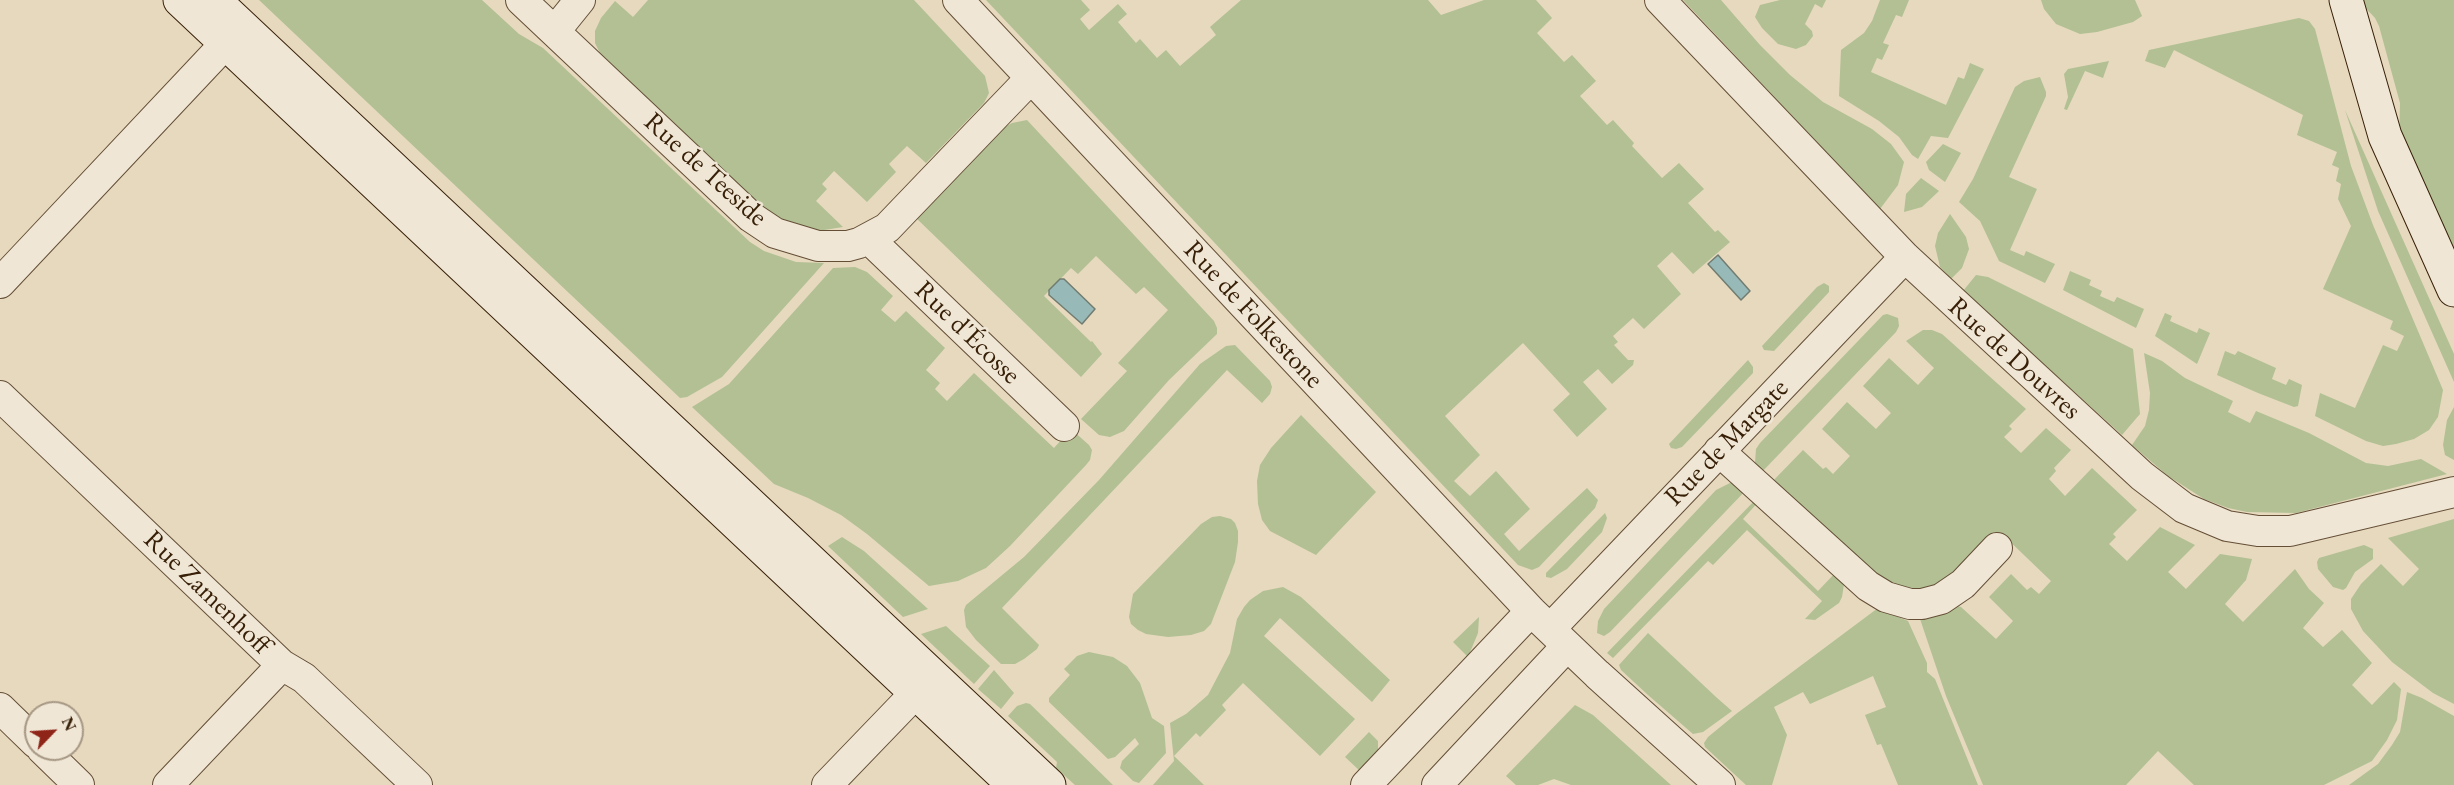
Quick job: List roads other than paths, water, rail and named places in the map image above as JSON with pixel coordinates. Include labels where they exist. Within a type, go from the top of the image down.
[{"type":"main road","points":[[180,0],[234,35],[924,684],[1049,785]]},
{"type":"main road","points":[[214,0],[234,35]]},
{"type":"main road","points":[[2346,0],[2385,136],[2454,290]]},
{"type":"main road","points":[[924,684],[1014,785]]},
{"type":"street","name":"Rue de Teeside","points":[[521,0],[762,226],[789,239],[818,246],[848,246],[870,239],[896,221],[1031,78]]},
{"type":"street","points":[[555,31],[580,0]]},
{"type":"street","name":"Rue de Folkestone","points":[[958,0],[1549,629],[1720,785]]},
{"type":"street","name":"Rue de Douvres","points":[[1660,0],[1905,257],[2150,483],[2184,508],[2214,522],[2258,531],[2290,531],[2454,492]]},
{"type":"street","points":[[0,283],[234,35]]},
{"type":"street","name":"Rue d'Écosse","points":[[870,239],[1064,426]]},
{"type":"street","name":"Rue de Margate","points":[[1366,785],[1549,629],[1905,257]]},
{"type":"street","name":"Rue Zamenhoff","points":[[0,396],[282,665],[303,678],[417,785]]},
{"type":"street","points":[[1719,451],[1868,586],[1886,597],[1910,604],[1922,604],[1941,599],[1963,584],[1997,548]]},
{"type":"street","name":"Rue de Margate","points":[[1437,785],[1549,629]]},
{"type":"street","points":[[168,785],[282,665]]},
{"type":"street","points":[[827,785],[924,684]]},
{"type":"street","points":[[0,708],[24,731]]},
{"type":"street","points":[[54,761],[79,785]]},
{"type":"water","points":[[1718,255],[1750,291],[1741,300],[1708,264]]},
{"type":"water","points":[[1060,279],[1064,279],[1095,309],[1082,324],[1049,295],[1049,290]]}]
